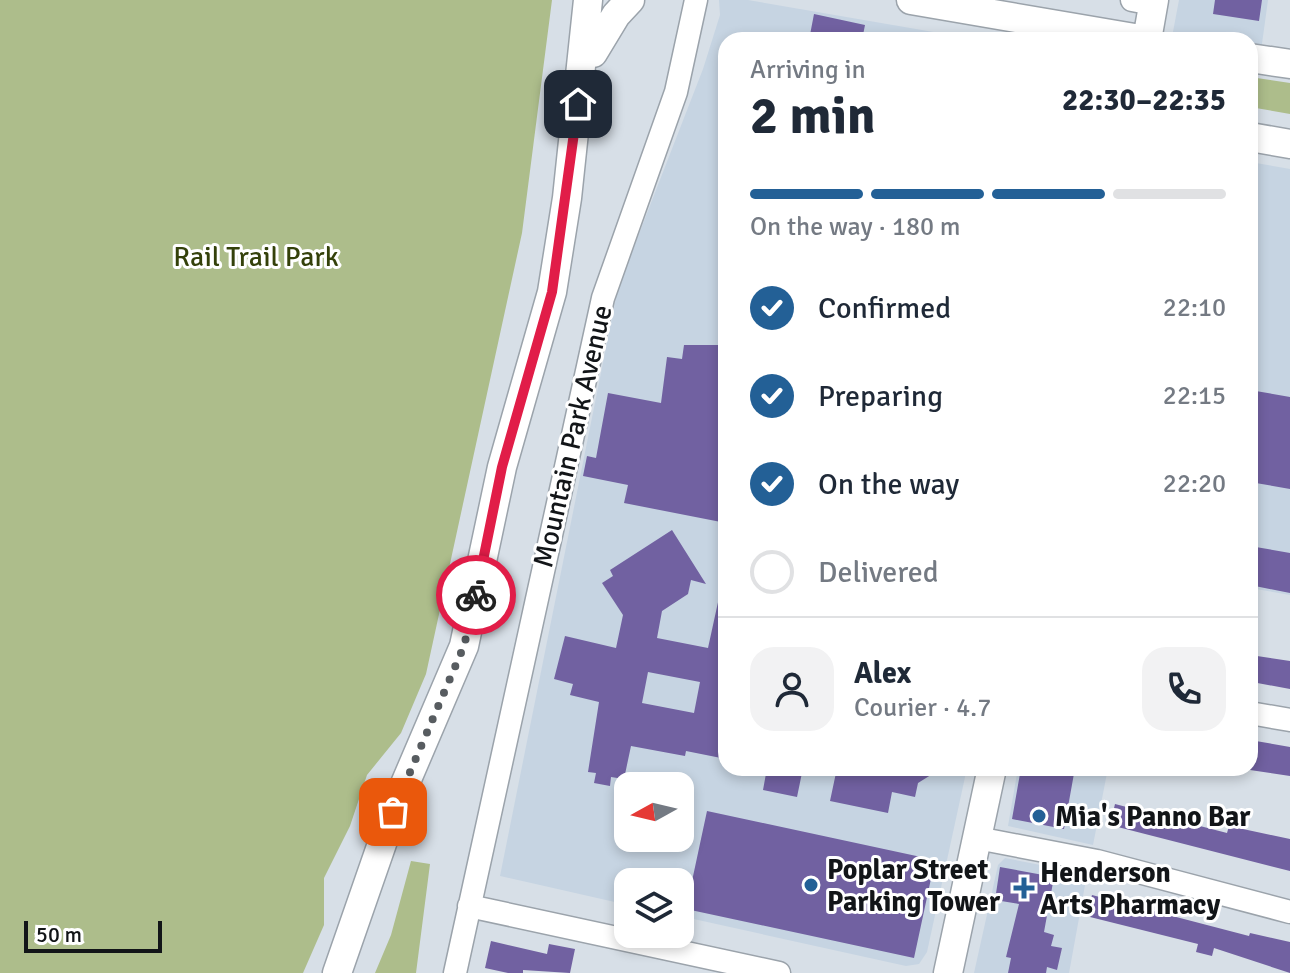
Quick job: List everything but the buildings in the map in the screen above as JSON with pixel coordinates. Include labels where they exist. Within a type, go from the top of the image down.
[{"type":"main road","points":[[337,973],[393,812],[464,646],[502,467],[552,292],[578,104],[588,0]]},
{"type":"main road","points":[[578,104],[607,0]]},
{"type":"main road","points":[[593,53],[616,15],[630,0]]},
{"type":"main road","points":[[911,0],[1147,17]]},
{"type":"main road","points":[[1258,59],[1290,64]]},
{"type":"main road","points":[[1258,138],[1290,144]]},
{"type":"main road","points":[[948,973],[990,776]]},
{"type":"street","name":"Mountain Park Avenue","points":[[455,973],[603,298],[676,92],[696,2]]},
{"type":"street","points":[[1258,714],[1290,720]]},
{"type":"street","points":[[977,838],[1097,861],[1290,912]]},
{"type":"street","points":[[469,906],[779,973]]},
{"type":"shaded area","points":[[719,0],[748,0],[934,32],[718,32],[718,776],[965,776],[927,952],[919,964],[906,966],[694,919],[694,868],[614,868],[614,902],[500,876],[618,288],[703,69],[720,15]]},
{"type":"shaded area","points":[[1179,0],[1268,0],[1261,51],[1258,51],[1258,32],[1173,32]]},
{"type":"shaded area","points":[[1258,163],[1290,169],[1290,595],[1258,589]]},
{"type":"shaded area","points":[[1017,776],[1106,776],[1093,845],[1008,826]]},
{"type":"shaded area","points":[[1005,858],[1087,874],[1069,973],[974,973],[998,865]]},
{"type":"green space","name":"Rail Trail Park","points":[[0,0],[552,0],[522,233],[426,674],[401,733],[367,775],[350,826],[324,878],[324,925],[303,973],[0,973]]},
{"type":"green space","points":[[1258,78],[1290,83],[1290,114],[1258,108]]},
{"type":"green space","points":[[411,861],[430,864],[416,973],[375,973],[391,935]]},
{"type":"way so far","points":[[393,812],[464,646],[476,595]]},
{"type":"place","name":"Mia's Panno Bar","points":[[1039,816]]},
{"type":"place","name":"Poplar Street Parking Tower","points":[[811,885]]},
{"type":"place","name":"Henderson Arts Pharmacy","points":[[1024,888]]},
{"type":"route","points":[[476,595],[502,467],[552,292],[578,104]]}]
